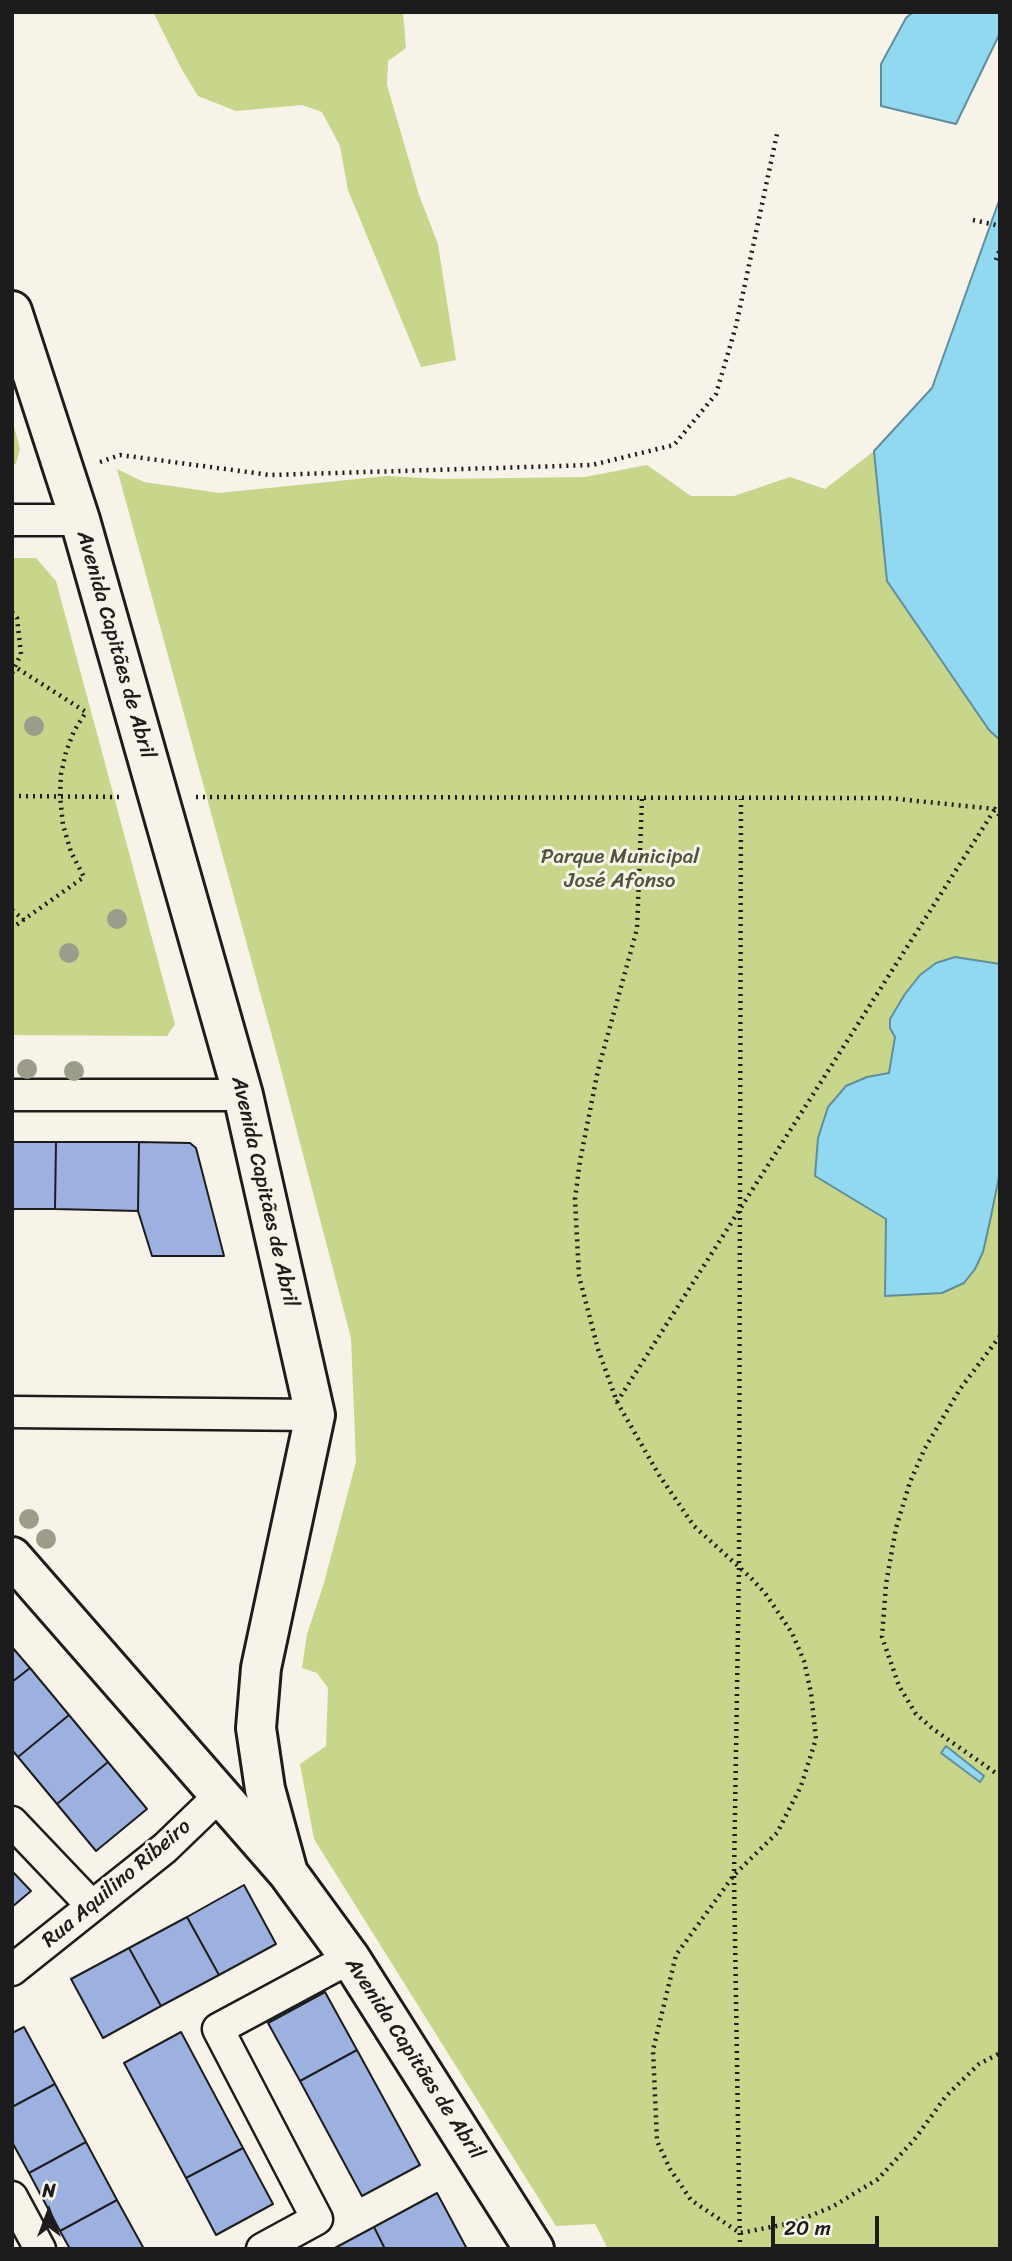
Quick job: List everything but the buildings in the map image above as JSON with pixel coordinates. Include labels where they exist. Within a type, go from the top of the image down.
[{"type":"street","name":"Avenida Capitães de Abril","points":[[12,312],[80,520],[243,1096],[315,1415],[261,1668],[257,1716],[265,1789],[288,1873]]},
{"type":"street","points":[[12,520],[80,520]]},
{"type":"street","points":[[12,1095],[243,1096]]},
{"type":"street","points":[[12,1412],[315,1415]]},
{"type":"street","name":"Avenida Capitães de Abril","points":[[12,1557],[288,1873],[350,1958],[534,2249]]},
{"type":"street","name":"Rua Aquilino Ribeiro","points":[[12,1970],[165,1848],[220,1796]]},
{"type":"street","points":[[12,1822],[92,1906]]},
{"type":"street","points":[[262,2249],[317,2219],[218,2029],[350,1958]]},
{"type":"street","points":[[12,2197],[40,2249]]},
{"type":"path","points":[[66,476],[120,454],[270,475],[592,465],[674,445],[716,394],[736,326],[777,134]]},
{"type":"path","points":[[973,220],[1000,226]]},
{"type":"path","points":[[996,260],[1000,249]]},
{"type":"path","points":[[12,612],[17,618],[21,653],[13,668],[86,712],[66,752],[60,796],[63,825],[71,852],[84,877],[12,928]]},
{"type":"path","points":[[12,796],[887,798],[995,809],[1000,816]]},
{"type":"path","points":[[642,799],[636,929],[598,1070],[575,1199],[581,1287],[598,1349],[617,1402],[659,1475],[694,1526],[765,1593],[793,1633],[804,1661],[811,1693],[816,1739],[801,1786],[777,1833],[734,1875],[676,1955],[653,2050],[657,2141],[670,2169],[691,2200],[740,2232],[792,2223],[832,2207],[878,2179],[914,2140],[946,2096],[979,2064],[1000,2053]]},
{"type":"path","points":[[740,2249],[734,1875],[739,1566],[741,799]]},
{"type":"path","points":[[617,1402],[995,809]]},
{"type":"path","points":[[12,910],[24,920]]},
{"type":"path","points":[[1000,1336],[960,1389],[925,1448],[910,1482],[896,1528],[886,1584],[882,1637],[899,1686],[916,1714],[1000,1776]]},
{"type":"green space","points":[[153,12],[403,12],[406,48],[388,61],[387,85],[419,195],[438,244],[456,360],[421,367],[348,190],[340,146],[322,112],[302,105],[236,111],[198,96]]},
{"type":"green space","points":[[12,419],[20,449],[12,467]]},
{"type":"green space","name":"Parque Municipal José Afonso","points":[[874,451],[887,581],[989,730],[1000,740],[1000,2249],[608,2249],[595,2224],[556,2226],[314,1839],[300,1764],[326,1746],[328,1688],[317,1673],[302,1668],[307,1634],[324,1583],[356,1462],[351,1338],[275,1047],[117,469],[144,482],[219,493],[387,476],[441,479],[585,477],[647,465],[691,496],[734,496],[790,477],[825,489]]},
{"type":"green space","points":[[12,558],[36,558],[56,581],[175,1024],[167,1036],[12,1035]]},
{"type":"water","points":[[913,12],[1000,12],[1000,33],[956,124],[881,106],[881,64],[906,18]]},
{"type":"water","points":[[1000,198],[1000,740],[989,730],[887,581],[874,451],[932,388]]},
{"type":"water","points":[[955,957],[1000,964],[1000,1172],[990,1221],[983,1252],[964,1283],[942,1293],[885,1296],[886,1219],[815,1176],[818,1138],[828,1107],[846,1086],[867,1077],[889,1073],[895,1037],[890,1028],[890,1019],[905,994],[920,975],[936,963]]},
{"type":"water","points":[[946,1746],[984,1776],[980,1782],[941,1753]]}]
